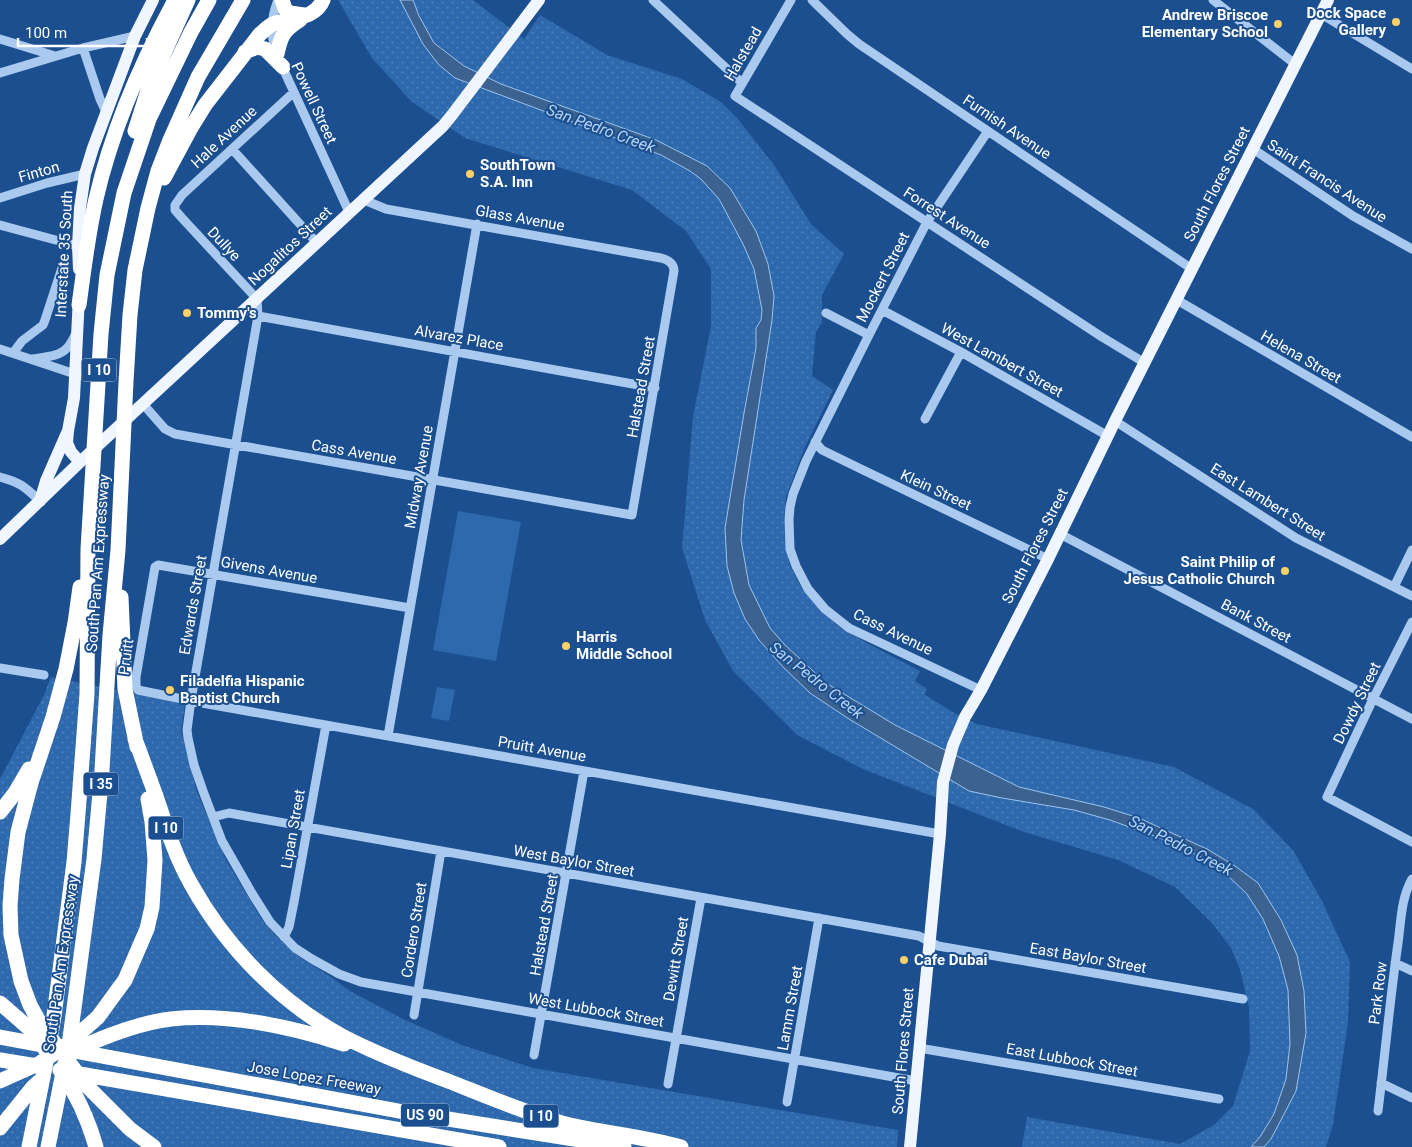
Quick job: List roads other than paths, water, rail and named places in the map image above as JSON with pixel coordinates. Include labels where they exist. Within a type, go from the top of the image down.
[{"type":"highway","points":[[79,305],[89,230],[105,165],[126,103],[152,44],[175,0]]},
{"type":"highway","points":[[124,193],[135,130],[150,84],[188,0]]},
{"type":"highway","name":"South Pan Am Expressway","points":[[29,1147],[48,1052],[60,977],[74,862],[84,752],[87,694],[88,549],[103,309],[107,275],[124,193],[149,119],[191,32],[209,0]]},
{"type":"highway","name":"South Pan Am Expressway","points":[[48,1147],[70,1038],[97,829],[110,635],[118,550],[130,315],[135,270],[148,208],[161,163],[185,103],[243,0]]},
{"type":"highway","points":[[282,0],[285,9],[290,13],[310,14]]},
{"type":"highway","points":[[280,60],[280,40],[284,32],[319,8],[322,0]]},
{"type":"highway","points":[[148,208],[205,105],[260,34],[271,25],[310,14]]},
{"type":"highway","points":[[245,52],[257,47],[266,49],[280,60]]},
{"type":"highway","name":"I 10","points":[[88,549],[82,570],[75,623],[66,669],[22,817],[15,848],[10,906],[11,935],[21,981],[30,1005],[41,1026],[86,1085],[130,1130],[154,1147]]},
{"type":"highway","name":"I 10","points":[[118,550],[125,689],[135,739],[177,857],[218,927],[254,968],[275,989],[313,1019],[344,1037],[407,1065],[550,1120],[680,1147]]},
{"type":"highway","points":[[0,1081],[40,1063],[65,1046],[98,1017],[125,980],[147,929],[152,907],[155,860],[149,803],[135,739]]},
{"type":"highway","points":[[0,812],[15,793],[42,749]]},
{"type":"highway","points":[[0,1003],[30,1029],[72,1087],[96,1147]]},
{"type":"highway","points":[[0,1128],[33,1087],[70,1053],[97,1040],[169,1019],[200,1018],[268,1024],[320,1036],[407,1065]]},
{"type":"highway","name":"Jose Lopez Freeway","points":[[0,1037],[404,1112],[624,1147]]},
{"type":"highway","name":"US 90","points":[[0,1060],[499,1147]]},
{"type":"main road","name":"Interstate 35 South","points":[[82,460],[71,452],[67,443],[74,398],[80,284],[78,246],[80,208],[85,174],[135,36],[153,0]]},
{"type":"main road","name":"Nogalitos Street","points":[[0,539],[82,460],[350,214],[452,116],[539,0]]},
{"type":"main road","name":"South Flores Street","points":[[910,1147],[940,834],[943,782],[952,745],[1048,559],[1115,421],[1328,0]]},
{"type":"main road","name":"Interstate 35 South","points":[[40,501],[46,481],[68,431]]},
{"type":"street","name":"Powell Street","points":[[278,0],[271,25],[280,60],[350,214]]},
{"type":"street","points":[[653,0],[742,83]]},
{"type":"street","name":"Halstead","points":[[735,96],[791,0]]},
{"type":"street","name":"Furnish Avenue","points":[[812,0],[859,44],[1192,270]]},
{"type":"street","points":[[1214,0],[1295,64]]},
{"type":"street","points":[[1321,14],[1412,69]]},
{"type":"street","points":[[0,73],[84,48],[135,36]]},
{"type":"street","points":[[0,39],[56,56]]},
{"type":"street","points":[[84,48],[106,112]]},
{"type":"street","name":"Hale Avenue","points":[[175,205],[182,195],[294,92]]},
{"type":"street","name":"Forrest Avenue","points":[[735,96],[1102,337],[1145,363]]},
{"type":"street","name":"Mockert Street","points":[[815,442],[927,222],[988,131]]},
{"type":"street","points":[[232,149],[317,243]]},
{"type":"street","name":"Saint Francis Avenue","points":[[1253,149],[1353,216],[1412,249]]},
{"type":"street","name":"Finton","points":[[0,198],[85,174]]},
{"type":"street","name":"Glass Avenue","points":[[364,200],[386,209],[661,258],[672,263]]},
{"type":"street","name":"Dullye","points":[[175,205],[175,210],[257,299]]},
{"type":"street","name":"Midway Avenue","points":[[388,736],[477,224]]},
{"type":"street","points":[[0,225],[78,246]]},
{"type":"street","name":"Halstead Street","points":[[632,515],[674,271],[672,263]]},
{"type":"street","points":[[13,353],[22,341],[46,320],[63,265]]},
{"type":"street","name":"Edwards Street","points":[[257,299],[258,316],[234,445],[187,730],[194,765],[222,841],[270,922],[284,937]]},
{"type":"street","name":"Helena Street","points":[[1177,300],[1412,437]]},
{"type":"street","name":"West Lambert Street","points":[[882,310],[961,352],[1108,436]]},
{"type":"street","points":[[826,313],[869,335]]},
{"type":"street","name":"Alvarez Place","points":[[258,316],[655,388]]},
{"type":"street","points":[[29,359],[50,356],[61,352],[67,348],[77,333]]},
{"type":"street","points":[[0,350],[75,374]]},
{"type":"street","points":[[925,419],[961,352]]},
{"type":"street","name":"Cass Avenue","points":[[141,406],[165,429],[175,434],[550,502],[632,515]]},
{"type":"street","name":"East Lambert Street","points":[[1115,421],[1296,538],[1412,596]]},
{"type":"street","name":"Cass Avenue","points":[[815,442],[792,494],[790,507],[790,549],[796,566],[808,589],[825,609],[849,628],[981,690]]},
{"type":"street","name":"Klein Street","points":[[815,442],[822,450],[853,466],[1048,559]]},
{"type":"street","points":[[0,477],[23,485],[40,501]]},
{"type":"street","name":"Bank Street","points":[[1060,534],[1412,719]]},
{"type":"street","points":[[1394,587],[1412,550]]},
{"type":"street","name":"Givens Avenue","points":[[144,627],[155,567],[158,565],[410,608]]},
{"type":"street","name":"Dowdy Street","points":[[1412,622],[1373,699],[1328,797],[1412,842]]},
{"type":"street","name":"Pruitt","points":[[138,690],[136,677],[144,627]]},
{"type":"street","points":[[0,668],[44,676]]},
{"type":"street","name":"Pruitt Avenue","points":[[138,690],[940,834]]},
{"type":"street","name":"Lipan Street","points":[[284,937],[289,927],[293,910],[326,725]]},
{"type":"street","name":"Halstead Street","points":[[534,1055],[584,770]]},
{"type":"street","name":"West Baylor Street","points":[[213,817],[229,813],[919,936],[929,941]]},
{"type":"street","name":"Cordero Street","points":[[414,1014],[441,851]]},
{"type":"street","name":"Park Row","points":[[1378,1111],[1403,906],[1412,879]]},
{"type":"street","name":"Dewitt Street","points":[[668,1084],[701,898]]},
{"type":"street","name":"Lamm Street","points":[[787,1102],[819,918]]},
{"type":"street","name":"West Lubbock Street","points":[[284,937],[295,948],[312,959],[339,974],[361,982],[916,1081]]},
{"type":"street","name":"East Baylor Street","points":[[929,941],[940,946],[1243,999]]},
{"type":"street","points":[[1395,963],[1412,971]]},
{"type":"street","name":"East Lubbock Street","points":[[920,1048],[1219,1099]]},
{"type":"street","points":[[1381,1083],[1412,1098]]},
{"type":"water","name":"San Pedro Creek","points":[[400,0],[413,0],[419,16],[434,43],[464,66],[501,84],[656,140],[707,166],[730,188],[756,231],[768,264],[774,296],[772,320],[744,500],[741,540],[749,585],[770,628],[784,644],[826,683],[895,725],[1019,787],[1104,807],[1139,818],[1207,849],[1258,883],[1281,920],[1297,955],[1304,991],[1306,1033],[1296,1091],[1271,1139],[1264,1147],[1251,1147],[1260,1137],[1274,1114],[1286,1079],[1290,1044],[1288,990],[1279,956],[1263,919],[1247,894],[1224,872],[1201,857],[1168,841],[1110,820],[1074,810],[969,791],[849,719],[810,693],[783,667],[759,640],[745,619],[734,593],[727,566],[725,528],[756,348],[756,328],[761,320],[762,310],[754,269],[719,199],[701,179],[661,155],[455,78],[439,65],[423,44]]},
{"type":"place","name":"Dock Space Gallery","points":[[1396,22]]},
{"type":"place","name":"Andrew Briscoe Elementary School","points":[[1278,24]]},
{"type":"place","name":"SouthTown S.A. Inn","points":[[470,174]]},
{"type":"place","name":"Tommy's","points":[[187,313]]},
{"type":"place","name":"Saint Philip of Jesus Catholic Church","points":[[1285,571]]},
{"type":"place","name":"Harris Middle School","points":[[566,646]]},
{"type":"place","name":"Filadelfia Hispanic Baptist Church","points":[[170,690]]},
{"type":"place","name":"Cafe Dubai","points":[[904,960]]}]
